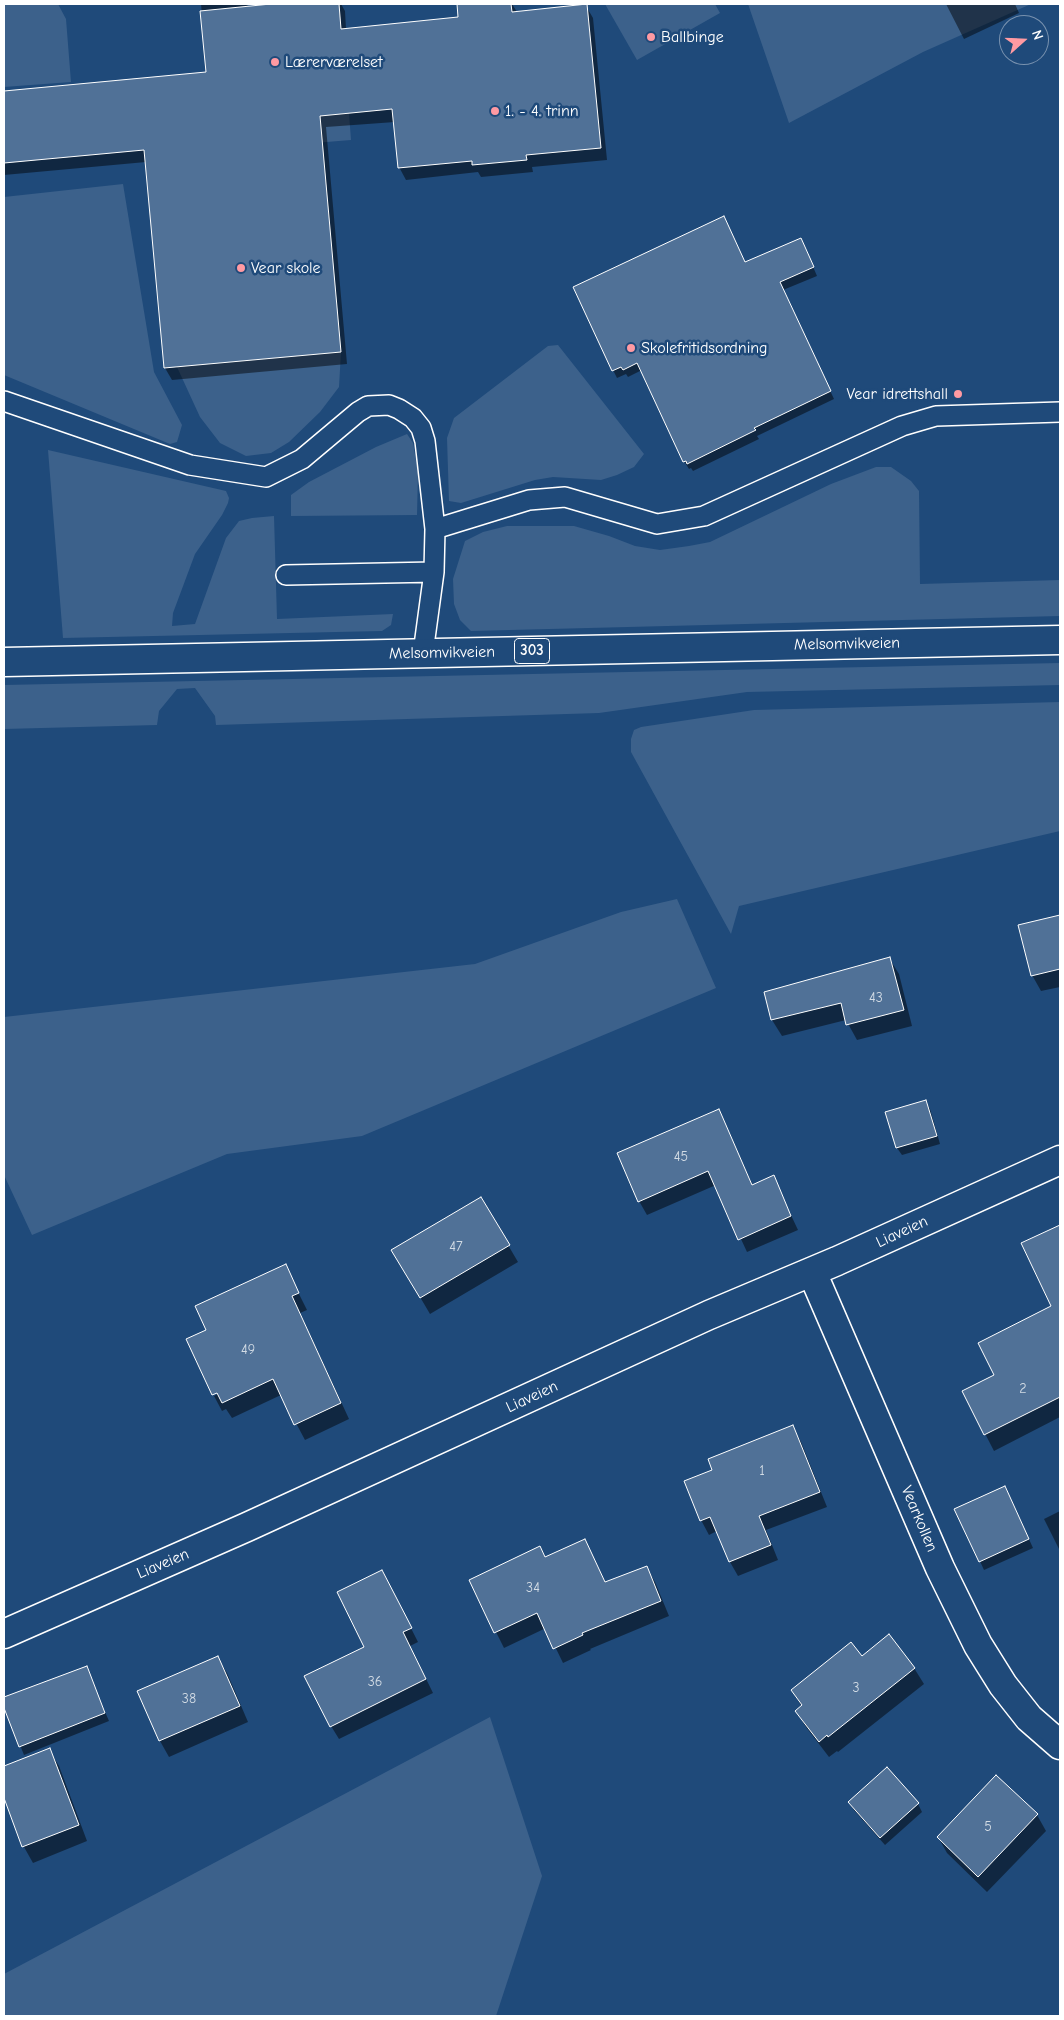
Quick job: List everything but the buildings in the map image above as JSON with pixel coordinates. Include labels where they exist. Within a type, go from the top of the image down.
[{"type":"street","name":"Melsomvikveien","points":[[4,662],[1060,640]]},
{"type":"street","name":"Liaveien","points":[[4,1634],[247,1527],[709,1315],[812,1272],[1060,1160]]},
{"type":"street","name":"Vearkollen","points":[[812,1272],[940,1568],[978,1645],[1003,1685],[1029,1718],[1060,1745]]},
{"type":"lane","points":[[4,400],[190,465],[266,478],[302,459],[358,412],[368,406],[389,405],[399,409],[413,418],[421,428],[425,441],[435,529],[434,572],[423,653]]},
{"type":"lane","points":[[435,529],[528,500],[565,497],[657,524],[704,516],[902,426],[936,416],[1060,412]]},
{"type":"lane","points":[[286,575],[434,572]]},
{"type":"shaded area","points":[[4,4],[58,4],[66,19],[71,82],[4,87]]},
{"type":"shaded area","name":"Ballbinge","points":[[605,4],[715,4],[720,13],[637,60]]},
{"type":"shaded area","points":[[748,4],[1031,4],[1006,15],[999,15],[999,18],[923,52],[789,123]]},
{"type":"shaded area","points":[[349,113],[351,140],[278,146],[276,119]]},
{"type":"shaded area","points":[[123,184],[154,372],[182,425],[177,442],[170,444],[4,375],[4,197]]},
{"type":"shaded area","points":[[558,345],[644,454],[634,467],[601,480],[553,477],[535,480],[461,503],[449,501],[447,438],[454,418],[548,346]]},
{"type":"shaded area","points":[[341,352],[339,387],[320,412],[289,442],[271,453],[246,456],[220,443],[200,417],[177,367]]},
{"type":"shaded area","points":[[407,434],[413,443],[418,473],[417,515],[291,516],[291,495],[309,482],[376,447]]},
{"type":"shaded area","points":[[48,450],[226,491],[229,498],[228,503],[195,554],[173,613],[172,626],[195,624],[226,538],[239,521],[274,516],[277,619],[393,614],[391,625],[382,631],[63,638]]},
{"type":"shaded area","points":[[876,467],[891,467],[911,481],[919,491],[920,584],[1060,580],[1060,616],[471,631],[460,620],[454,604],[453,579],[465,541],[483,532],[507,526],[574,526],[635,546],[660,550],[689,546],[710,542],[831,484]]},
{"type":"shaded area","points":[[1060,663],[1060,685],[747,692],[599,713],[216,725],[215,716],[195,688],[177,689],[159,711],[157,725],[4,729],[4,685]]},
{"type":"shaded area","points":[[1060,702],[1060,831],[739,906],[731,934],[631,752],[631,739],[634,730],[641,727],[754,710]]},
{"type":"shaded area","points":[[677,899],[716,988],[362,1136],[227,1154],[32,1235],[4,1175],[4,1017],[475,964],[621,912]]},
{"type":"shaded area","points":[[490,1717],[542,1876],[496,2016],[4,2016],[4,1974]]},
{"type":"place","name":"Ballbinge","points":[[651,37]]},
{"type":"place","name":"Lærerværelset","points":[[275,62]]},
{"type":"place","name":"1. - 4. trinn","points":[[495,111]]},
{"type":"place","name":"Vear skole","points":[[241,268]]},
{"type":"place","name":"Skolefritidsordning","points":[[631,348]]},
{"type":"place","name":"Vear idrettshall","points":[[958,394]]}]
